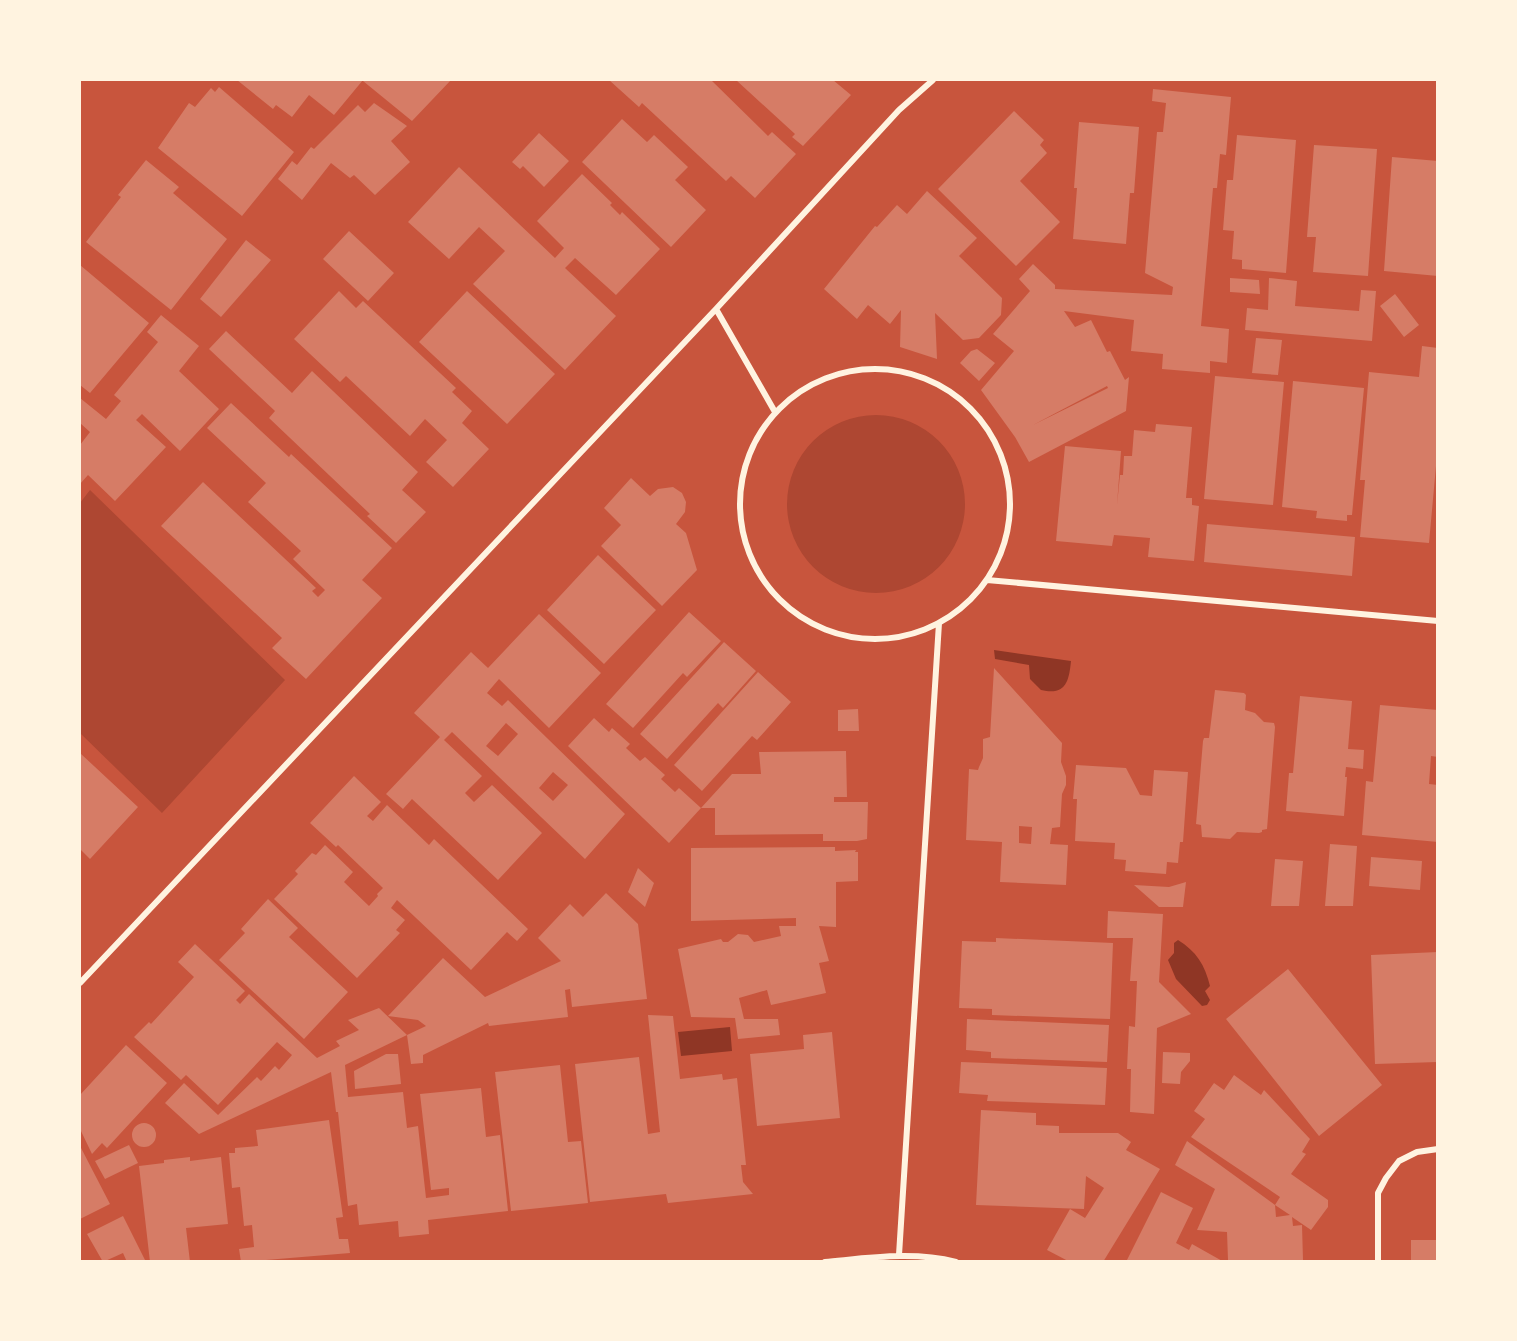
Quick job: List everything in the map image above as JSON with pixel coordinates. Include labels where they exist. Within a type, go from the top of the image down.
[{"type":"street","points":[[80,983],[716,309],[899,110],[933,80]]},
{"type":"street","points":[[716,309],[775,412]]},
{"type":"street","points":[[865,369],[891,369],[915,374],[939,384],[960,397],[993,436],[1003,459],[1009,483],[1010,509],[1007,534],[1000,558],[987,580],[966,604],[939,623],[899,638],[857,639],[816,627],[781,603],[755,570],[741,530],[740,488],[751,447],[775,412],[794,395],[816,382],[840,373],[865,369]]},
{"type":"street","points":[[987,580],[1437,621]]},
{"type":"street","points":[[899,1255],[939,623]]},
{"type":"street","points":[[1378,1262],[1378,1193],[1399,1161],[1417,1152],[1437,1149]]},
{"type":"street","points":[[825,1262],[899,1255],[941,1258],[956,1262]]},
{"type":"shaded area","points":[[876,415],[910,422],[926,430],[939,441],[950,454],[958,470],[965,504],[958,538],[950,554],[939,567],[926,578],[910,586],[876,593],[842,586],[826,578],[813,567],[802,554],[794,538],[787,504],[794,470],[802,454],[813,441],[826,430],[842,422]]},
{"type":"shaded area","points":[[90,490],[285,680],[162,813],[80,733],[80,503]]},
{"type":"shaded area","points":[[994,650],[1071,661],[1067,681],[1061,689],[1056,691],[1041,690],[1030,679],[1029,665],[995,659]]},
{"type":"shaded area","points":[[1178,940],[1195,954],[1205,972],[1210,986],[1205,991],[1210,1000],[1207,1005],[1202,1006],[1176,979],[1168,960],[1174,953],[1174,943]]},
{"type":"shaded area","points":[[730,1027],[732,1051],[681,1056],[678,1032]]},
{"type":"building","points":[[237,80],[363,80],[334,115],[309,95],[292,117],[276,105],[273,109]]},
{"type":"building","points":[[364,80],[451,80],[412,121]]},
{"type":"building","points":[[609,80],[711,80],[768,136],[772,132],[796,154],[755,198],[731,176],[726,181],[642,103],[639,107]]},
{"type":"building","points":[[736,80],[833,80],[851,95],[803,146],[792,137],[795,134]]},
{"type":"building","points":[[219,87],[294,152],[242,216],[158,148],[189,103],[195,107],[211,88],[215,92]]},
{"type":"building","points":[[1153,89],[1231,97],[1226,155],[1220,154],[1217,188],[1213,188],[1201,326],[1229,329],[1227,363],[1210,361],[1210,373],[1162,369],[1163,354],[1131,351],[1134,320],[1064,311],[1075,327],[1091,320],[1107,352],[1110,351],[1125,380],[1129,377],[1126,411],[1029,462],[1015,437],[981,390],[1014,351],[993,334],[1030,291],[1019,279],[1033,264],[1055,285],[1055,289],[1172,295],[1173,287],[1145,273],[1157,132],[1163,132],[1166,103],[1152,101]],"holes":[[[1107,386],[1108,388],[1033,425]]]},
{"type":"building","points":[[374,103],[407,126],[391,141],[410,162],[375,195],[354,175],[350,178],[331,163],[302,200],[278,179],[292,161],[297,165],[311,147],[314,149],[358,105],[365,112]]},
{"type":"building","points":[[1014,111],[1044,140],[1040,145],[1047,153],[1020,181],[1060,222],[1016,266],[938,189]]},
{"type":"building","points":[[622,119],[647,142],[654,135],[688,167],[675,180],[706,210],[671,247],[582,162]]},
{"type":"building","points":[[1079,122],[1139,127],[1134,193],[1130,193],[1126,244],[1073,239]]},
{"type":"building","points":[[539,133],[569,161],[544,187],[523,166],[520,169],[512,162]]},
{"type":"building","points":[[1237,135],[1296,140],[1286,273],[1242,269],[1242,260],[1232,259],[1234,231],[1223,230],[1227,180],[1233,180]]},
{"type":"building","points":[[1314,145],[1377,149],[1368,276],[1313,272],[1316,237],[1307,237]]},
{"type":"building","points":[[1392,157],[1438,161],[1438,276],[1384,271]]},
{"type":"building","points":[[146,160],[179,187],[173,193],[227,239],[171,310],[86,242],[121,197],[118,195]]},
{"type":"building","points":[[459,167],[555,258],[564,248],[537,221],[582,174],[612,203],[610,205],[620,215],[622,212],[660,249],[616,295],[575,258],[565,268],[616,316],[565,370],[473,284],[505,251],[479,227],[449,259],[408,222]]},
{"type":"building","points":[[927,191],[977,238],[959,256],[1002,298],[1001,315],[979,338],[963,340],[935,313],[937,359],[900,347],[901,310],[890,324],[868,305],[857,319],[824,289],[875,226],[877,227],[897,205],[907,214]]},
{"type":"building","points":[[349,231],[394,273],[368,301],[323,259]]},
{"type":"building","points":[[246,240],[271,260],[221,317],[200,299]]},
{"type":"building","points":[[80,265],[149,323],[90,393],[80,385]]},
{"type":"building","points":[[1230,278],[1259,280],[1260,294],[1230,292]]},
{"type":"building","points":[[1269,278],[1297,281],[1295,306],[1359,311],[1361,290],[1376,291],[1372,341],[1245,330],[1247,308],[1268,310]]},
{"type":"building","points":[[339,291],[356,308],[363,301],[456,388],[452,392],[472,411],[462,423],[489,449],[453,487],[426,462],[447,440],[425,419],[410,436],[346,376],[340,382],[294,339]]},
{"type":"building","points":[[467,291],[555,374],[507,424],[419,342]]},
{"type":"building","points":[[1395,294],[1419,325],[1404,337],[1380,306]]},
{"type":"building","points":[[161,315],[199,346],[179,371],[219,409],[180,451],[142,414],[136,420],[166,447],[115,501],[88,475],[80,484],[80,445],[90,432],[80,423],[80,398],[106,419],[121,401],[114,395],[158,342],[147,332]]},
{"type":"building","points":[[226,331],[292,393],[312,371],[418,472],[402,490],[426,512],[396,543],[367,516],[370,514],[269,418],[275,411],[209,349]]},
{"type":"building","points":[[1256,338],[1282,340],[1278,375],[1252,373]]},
{"type":"building","points":[[1422,346],[1438,348],[1438,444],[1429,543],[1360,537],[1365,480],[1360,480],[1369,372],[1419,377]]},
{"type":"building","points":[[977,349],[995,363],[979,381],[960,363],[971,351]]},
{"type":"building","points":[[1215,376],[1284,382],[1273,505],[1204,499]]},
{"type":"building","points":[[1293,381],[1364,388],[1352,515],[1347,515],[1347,521],[1316,518],[1317,511],[1282,507]]},
{"type":"building","points":[[231,403],[289,457],[291,454],[392,548],[362,580],[382,598],[306,679],[272,648],[282,638],[161,526],[203,482],[316,588],[312,591],[318,597],[325,590],[293,559],[301,551],[248,502],[266,483],[207,428]]},
{"type":"building","points":[[1156,424],[1192,427],[1186,498],[1192,498],[1192,505],[1199,506],[1194,561],[1148,557],[1150,538],[1114,535],[1112,546],[1056,541],[1065,446],[1121,451],[1117,505],[1124,456],[1132,456],[1134,430],[1155,432]]},
{"type":"building","points":[[631,478],[650,496],[658,489],[673,487],[682,493],[686,502],[685,512],[676,524],[686,533],[697,570],[662,606],[601,546],[621,525],[604,508]]},
{"type":"building","points":[[1207,524],[1355,537],[1352,576],[1204,562]]},
{"type":"building","points":[[598,555],[656,610],[604,664],[547,610]]},
{"type":"building","points":[[689,612],[721,641],[687,677],[683,673],[633,728],[606,704]]},
{"type":"building","points":[[539,614],[601,673],[549,728],[499,679],[487,693],[502,706],[508,700],[625,814],[585,859],[452,732],[444,740],[482,776],[465,793],[474,802],[492,785],[542,833],[498,880],[412,799],[403,809],[386,794],[440,737],[414,713],[471,652],[488,668]],"holes":[[[506,723],[518,734],[498,756],[486,746]],[[553,772],[568,785],[553,801],[539,788]]]},
{"type":"building","points":[[724,642],[756,671],[723,708],[718,703],[667,759],[640,734]]},
{"type":"building","points":[[994,668],[1062,743],[1061,762],[1066,776],[1066,785],[1062,794],[1060,827],[1052,828],[1050,844],[1068,845],[1066,885],[1000,882],[1002,842],[966,840],[969,769],[978,770],[983,758],[983,739],[990,737]],"holes":[[[1019,826],[1032,827],[1031,844],[1019,843]]]},
{"type":"building","points":[[758,672],[791,702],[757,740],[752,736],[702,791],[674,765]]},
{"type":"building","points":[[1215,690],[1244,693],[1246,695],[1245,710],[1255,713],[1264,722],[1274,723],[1275,727],[1267,829],[1259,833],[1237,832],[1230,839],[1202,837],[1201,825],[1196,824],[1203,741],[1204,738],[1209,738]]},
{"type":"building","points":[[1300,696],[1352,701],[1348,749],[1364,750],[1363,769],[1346,767],[1344,816],[1286,811],[1289,773],[1293,773]]},
{"type":"building","points":[[1380,705],[1438,710],[1438,757],[1431,756],[1429,784],[1438,785],[1438,842],[1362,835],[1366,781],[1373,782]]},
{"type":"building","points":[[858,709],[859,731],[838,731],[838,710]]},
{"type":"building","points":[[594,718],[609,732],[612,728],[630,744],[626,748],[640,761],[645,757],[665,775],[661,779],[675,792],[679,788],[701,808],[669,843],[568,746]]},
{"type":"building","points":[[846,751],[847,797],[834,797],[834,802],[868,802],[867,839],[823,841],[823,834],[715,835],[715,808],[701,808],[732,774],[761,774],[759,752]]},
{"type":"building","points":[[80,753],[138,807],[90,859],[80,849]]},
{"type":"building","points":[[1076,765],[1126,768],[1140,795],[1152,796],[1154,770],[1188,772],[1183,842],[1180,842],[1178,863],[1167,862],[1166,874],[1125,871],[1126,860],[1114,859],[1115,843],[1075,841],[1077,799],[1073,799]]},
{"type":"building","points":[[354,776],[381,802],[367,816],[373,821],[387,805],[429,845],[434,839],[528,929],[517,941],[507,932],[471,970],[397,900],[391,908],[405,920],[396,930],[400,933],[357,978],[274,899],[298,874],[295,871],[312,853],[316,855],[325,845],[353,872],[344,882],[369,906],[378,896],[377,894],[383,888],[338,845],[336,847],[310,823]]},
{"type":"building","points":[[1330,844],[1357,846],[1353,906],[1325,906]]},
{"type":"building","points":[[835,847],[835,851],[856,850],[855,852],[858,852],[858,881],[836,882],[836,927],[819,926],[829,961],[819,963],[826,993],[771,1005],[767,990],[739,998],[744,1019],[778,1019],[780,1035],[738,1039],[735,1018],[691,1017],[678,949],[721,939],[723,942],[728,942],[738,934],[748,935],[754,942],[781,936],[779,926],[796,926],[796,918],[691,921],[691,848]]},
{"type":"building","points":[[1371,857],[1422,861],[1420,890],[1369,886]]},
{"type":"building","points":[[1275,859],[1303,861],[1299,906],[1271,906]]},
{"type":"building","points":[[638,868],[654,883],[645,907],[628,892]]},
{"type":"building","points":[[1186,882],[1183,907],[1159,907],[1134,885],[1169,887]]},
{"type":"building","points":[[606,893],[638,924],[647,999],[572,1007],[570,989],[565,990],[568,1017],[489,1026],[488,1023],[423,1055],[423,1063],[411,1064],[407,1035],[426,1026],[418,1020],[388,1016],[443,958],[485,997],[561,961],[538,938],[570,904],[583,917]]},
{"type":"building","points":[[268,899],[298,928],[289,937],[348,992],[304,1039],[219,960],[245,933],[241,929]]},
{"type":"building","points":[[1108,911],[1163,914],[1159,982],[1191,1014],[1157,1028],[1154,1114],[1130,1112],[1131,1069],[1127,1069],[1129,1026],[1135,1027],[1137,981],[1130,981],[1133,938],[1107,938]]},
{"type":"building","points":[[996,938],[1113,943],[1110,1019],[992,1015],[992,1009],[959,1008],[962,941],[996,942]]},
{"type":"building","points":[[195,944],[245,991],[236,1000],[240,1004],[249,994],[317,1058],[340,1046],[336,1041],[359,1030],[348,1020],[379,1008],[407,1035],[345,1065],[348,1097],[403,1092],[407,1128],[418,1126],[426,1198],[449,1195],[449,1188],[431,1190],[420,1094],[481,1088],[486,1137],[500,1135],[508,1211],[428,1220],[429,1234],[399,1237],[398,1221],[359,1225],[357,1204],[348,1206],[338,1112],[336,1112],[331,1072],[199,1134],[165,1103],[184,1083],[218,1115],[257,1077],[261,1081],[275,1066],[279,1070],[292,1055],[277,1042],[218,1105],[186,1075],[181,1080],[134,1037],[149,1022],[151,1024],[194,977],[178,962]]},
{"type":"building","points":[[1438,952],[1438,1062],[1375,1064],[1371,955]]},
{"type":"building","points":[[1288,969],[1382,1085],[1319,1136],[1226,1019]]},
{"type":"building","points":[[648,1015],[673,1016],[680,1079],[722,1074],[723,1080],[737,1078],[746,1165],[741,1165],[743,1182],[753,1194],[668,1203],[666,1194],[590,1202],[575,1064],[639,1057],[648,1134],[660,1132]]},
{"type":"building","points":[[967,1019],[1109,1025],[1107,1062],[991,1058],[991,1052],[966,1050]]},
{"type":"building","points":[[832,1032],[840,1118],[757,1126],[750,1054],[804,1049],[803,1035]]},
{"type":"building","points":[[126,1045],[167,1083],[107,1148],[102,1143],[92,1154],[80,1129],[80,1095]]},
{"type":"building","points":[[1163,1052],[1190,1053],[1190,1061],[1181,1072],[1180,1084],[1162,1083]]},
{"type":"building","points":[[386,1054],[398,1054],[401,1084],[355,1089],[354,1071]]},
{"type":"building","points":[[961,1062],[1107,1068],[1105,1105],[987,1101],[988,1095],[959,1093]]},
{"type":"building","points":[[560,1065],[568,1142],[581,1141],[588,1203],[511,1211],[495,1072]]},
{"type":"building","points":[[1234,1075],[1261,1095],[1264,1090],[1310,1139],[1302,1152],[1306,1154],[1291,1174],[1328,1200],[1328,1207],[1311,1230],[1292,1217],[1293,1226],[1302,1225],[1303,1260],[1228,1260],[1227,1232],[1197,1230],[1215,1189],[1175,1165],[1187,1141],[1275,1205],[1280,1197],[1191,1137],[1205,1119],[1194,1111],[1214,1083],[1224,1090]],"holes":[[[1275,1205],[1290,1215],[1276,1217]]]},
{"type":"building","points":[[981,1110],[1036,1113],[1036,1125],[1059,1126],[1059,1133],[1118,1133],[1131,1142],[1126,1150],[1160,1169],[1103,1262],[1070,1262],[1047,1250],[1070,1209],[1085,1218],[1104,1188],[1086,1176],[1084,1209],[976,1205]]},
{"type":"building","points":[[329,1120],[343,1217],[336,1218],[339,1239],[348,1239],[350,1253],[241,1262],[239,1249],[254,1247],[252,1225],[244,1226],[240,1187],[232,1188],[229,1153],[235,1153],[235,1148],[258,1146],[256,1130]]},
{"type":"building","points":[[144,1123],[149,1124],[155,1130],[155,1140],[149,1146],[144,1147],[139,1146],[133,1140],[132,1135],[133,1130],[139,1124]]},
{"type":"building","points":[[129,1145],[138,1163],[105,1179],[95,1161]]},
{"type":"building","points":[[80,1146],[110,1204],[80,1219]]},
{"type":"building","points":[[190,1157],[190,1161],[221,1157],[228,1224],[186,1228],[190,1262],[150,1262],[139,1166]]},
{"type":"building","points":[[1161,1192],[1193,1208],[1176,1243],[1189,1250],[1192,1244],[1224,1262],[1126,1262]]},
{"type":"building","points":[[123,1216],[146,1262],[127,1262],[123,1253],[103,1262],[87,1234]]},
{"type":"building","points":[[1411,1240],[1438,1240],[1438,1262],[1411,1262]]}]
